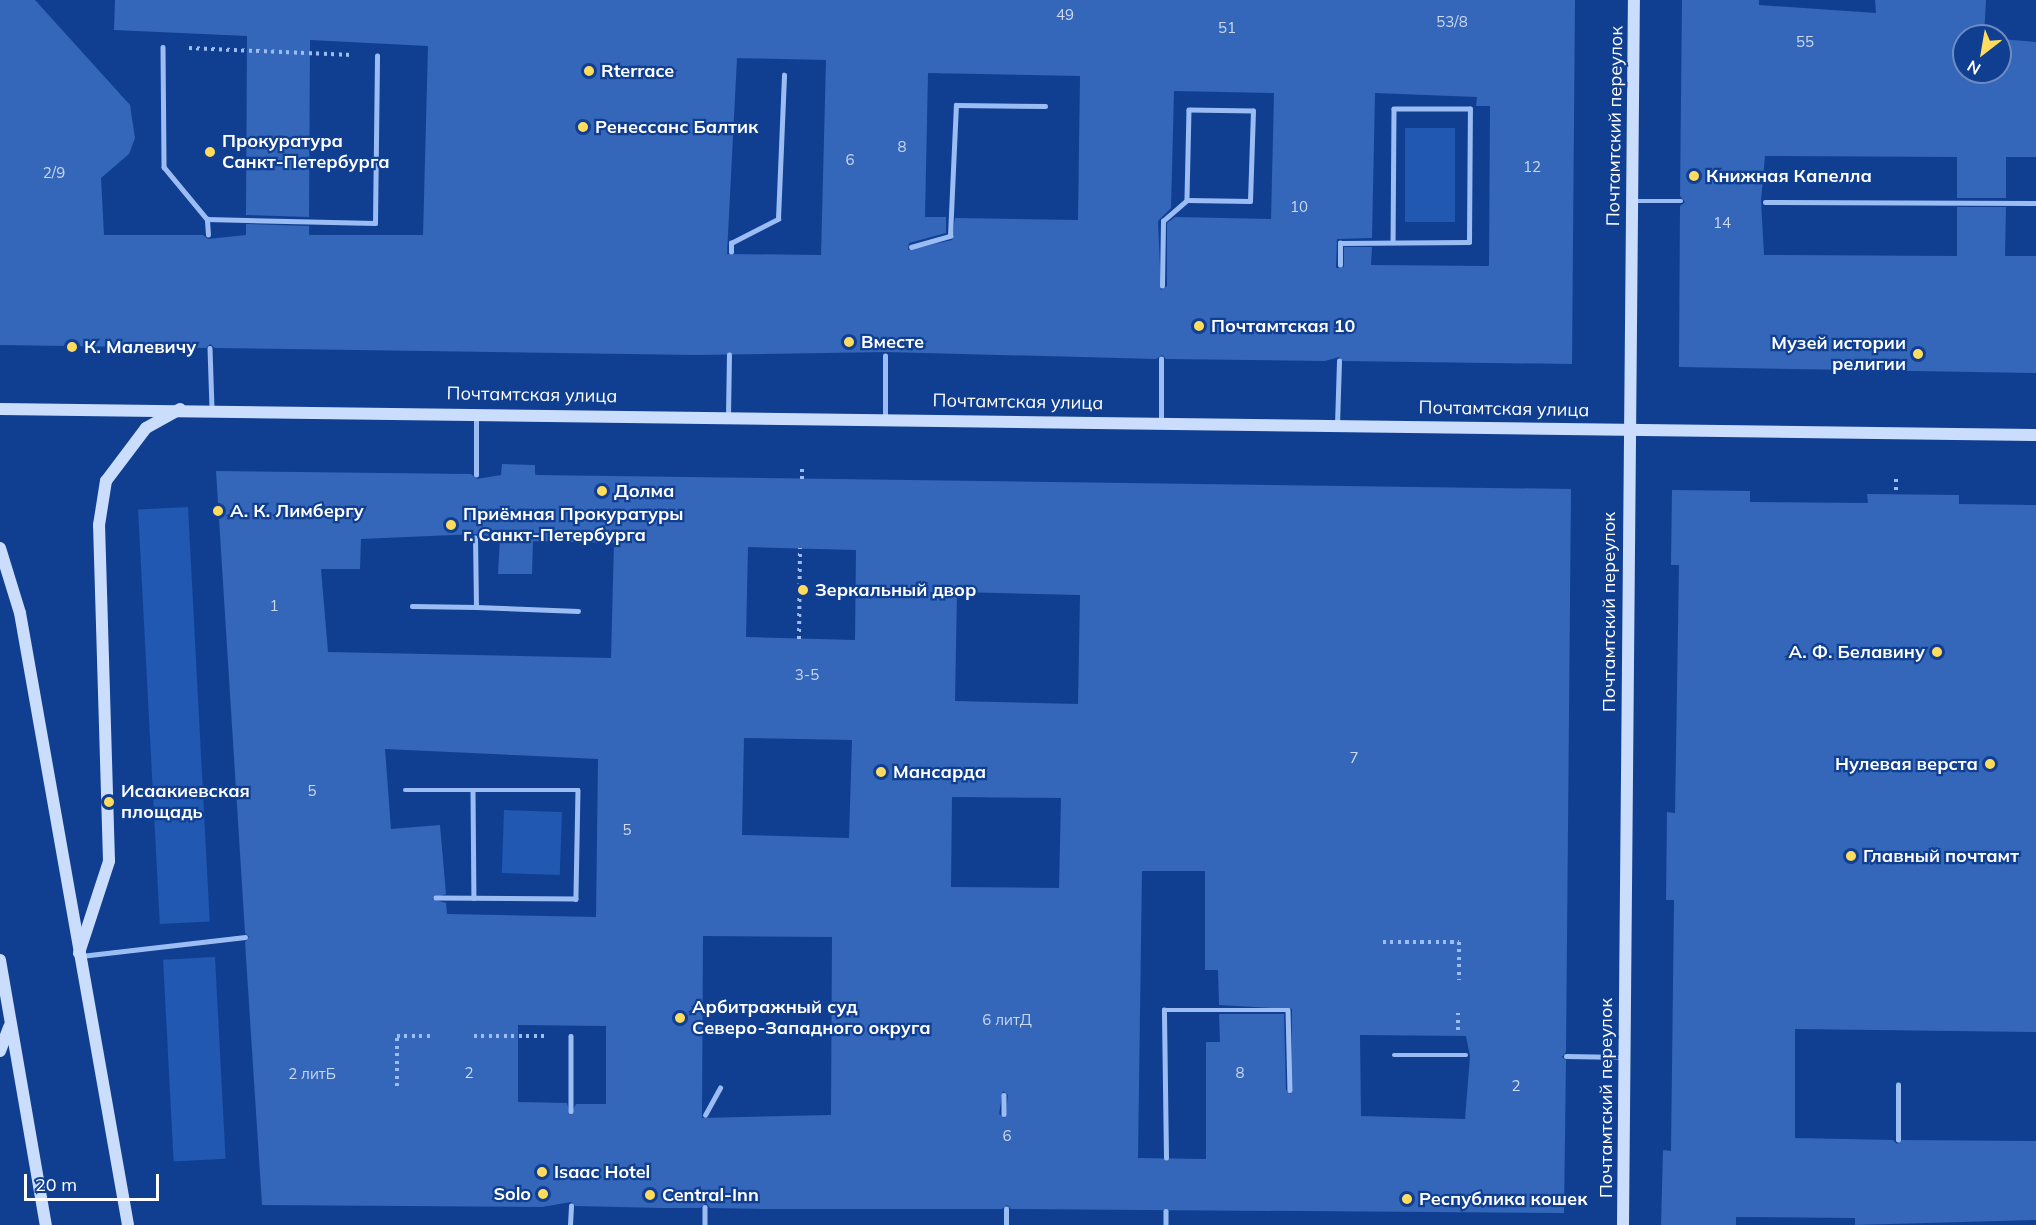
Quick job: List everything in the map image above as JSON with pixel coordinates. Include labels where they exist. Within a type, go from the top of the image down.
[{"type":"street","name":"Почтамтский переулок","points":[[1623,1225],[1634,0]]},
{"type":"street","points":[[78,957],[109,861],[99,525],[106,481],[146,428],[181,408]]},
{"type":"street","name":"Почтамтская улица","points":[[0,409],[212,408],[2036,435]]},
{"type":"street","points":[[0,548],[20,613],[78,957],[128,1225]]},
{"type":"street","points":[[0,960],[9,1026],[46,1225]]},
{"type":"street","points":[[0,1051],[9,1026]]},
{"type":"lane","points":[[163,47],[164,167],[207,219],[208,235]]},
{"type":"lane","points":[[207,219],[375,223],[377,56]]},
{"type":"lane","points":[[731,252],[731,243],[778,219],[784,75]]},
{"type":"lane","points":[[911,247],[950,236],[956,105],[1045,106]]},
{"type":"lane","points":[[1340,265],[1340,243],[1469,242],[1470,110],[1394,109],[1393,242]]},
{"type":"lane","points":[[1162,286],[1163,221],[1187,200],[1250,201],[1252,111],[1189,110],[1187,200]]},
{"type":"lane","points":[[1632,201],[1680,201]]},
{"type":"lane","points":[[1765,202],[2036,203]]},
{"type":"lane","points":[[210,348],[212,408]]},
{"type":"lane","points":[[728,416],[729,355]]},
{"type":"lane","points":[[885,356],[885,418]]},
{"type":"lane","points":[[1161,359],[1161,423]]},
{"type":"lane","points":[[1337,425],[1339,361]]},
{"type":"lane","points":[[476,475],[477,412]]},
{"type":"lane","points":[[476,538],[476,607]]},
{"type":"lane","points":[[411,606],[578,611]]},
{"type":"lane","points":[[405,790],[578,790],[576,900],[436,898]]},
{"type":"lane","points":[[472,790],[474,898]]},
{"type":"lane","points":[[78,957],[245,937]]},
{"type":"lane","points":[[1166,1158],[1164,1010],[1288,1010],[1290,1090]]},
{"type":"lane","points":[[571,1036],[572,1111]]},
{"type":"lane","points":[[1394,1055],[1466,1055]]},
{"type":"lane","points":[[1566,1056],[1624,1057]]},
{"type":"lane","points":[[1898,1085],[1898,1140]]},
{"type":"lane","points":[[705,1115],[720,1088]]},
{"type":"lane","points":[[1004,1095],[1004,1113]]},
{"type":"lane","points":[[570,1225],[571,1206]]},
{"type":"lane","points":[[705,1208],[705,1225]]},
{"type":"lane","points":[[1006,1209],[1006,1225]]},
{"type":"lane","points":[[1166,1211],[1166,1225]]},
{"type":"path","points":[[163,47],[377,56]]},
{"type":"path","points":[[802,467],[802,479]]},
{"type":"path","points":[[1896,479],[1896,494]]},
{"type":"path","points":[[799,639],[800,548]]},
{"type":"path","points":[[1383,942],[1459,942],[1459,980]]},
{"type":"path","points":[[1457,1036],[1458,1013]]},
{"type":"path","points":[[397,1086],[397,1036],[430,1036]]},
{"type":"path","points":[[474,1036],[571,1036]]},
{"type":"shaded area","points":[[1405,128],[1455,128],[1455,222],[1405,222]]},
{"type":"shaded area","points":[[188,507],[210,921],[160,924],[138,510]]},
{"type":"shaded area","points":[[504,810],[562,812],[560,875],[502,873]]},
{"type":"shaded area","points":[[215,957],[226,1159],[174,1161],[163,960]]},
{"type":"building","points":[[0,0],[35,0],[130,105],[135,138],[129,154],[101,178],[104,235],[203,235],[208,239],[246,235],[246,224],[309,226],[309,235],[423,235],[428,46],[310,40],[309,217],[246,215],[247,36],[114,30],[115,0],[1575,0],[1572,364],[1343,361],[1339,357],[1325,361],[1166,359],[1162,355],[1156,359],[886,352],[696,355],[215,348],[210,344],[206,348],[0,345]],"holes":[[[737,58],[826,60],[821,255],[727,254]],[[928,73],[1080,76],[1078,220],[955,218],[952,240],[908,250],[909,243],[946,233],[946,217],[925,217]],[[1174,91],[1274,93],[1271,219],[1175,217],[1167,223],[1167,286],[1161,290],[1158,221],[1171,208]],[[1375,93],[1477,97],[1476,106],[1490,106],[1489,266],[1371,265],[1372,247],[1344,247],[1344,267],[1336,268],[1337,239],[1372,238]]]},
{"type":"building","points":[[1682,0],[1759,0],[1759,5],[1876,13],[1875,0],[1986,0],[1985,24],[1952,24],[1952,84],[2012,84],[2012,40],[2036,42],[2036,157],[2006,157],[2006,198],[1957,198],[1957,157],[1765,156],[1761,201],[1764,255],[1957,256],[1957,207],[2006,207],[2005,256],[2036,256],[2036,373],[1679,367],[1680,206],[1685,202],[1680,196]]},
{"type":"building","points":[[502,464],[535,465],[535,475],[1571,489],[1566,1052],[1562,1057],[1566,1060],[1564,1213],[1011,1209],[1007,1205],[1002,1209],[768,1209],[710,1208],[706,1203],[700,1208],[663,1208],[575,1206],[571,1202],[542,1207],[262,1205],[245,942],[249,937],[245,933],[216,471],[471,474],[477,479],[501,475]],"holes":[[[476,534],[500,538],[498,574],[532,574],[533,541],[614,543],[611,658],[328,652],[321,569],[360,569],[361,539]],[[748,547],[856,550],[855,640],[746,637]],[[957,592],[1080,595],[1078,704],[955,701]],[[744,738],[852,740],[849,838],[742,835]],[[385,749],[598,759],[596,917],[447,914],[446,903],[432,899],[446,894],[440,825],[391,829]],[[952,797],[1061,798],[1059,888],[951,887]],[[1142,871],[1205,871],[1205,970],[1218,970],[1219,1005],[1292,1009],[1291,1094],[1286,1090],[1284,1014],[1219,1014],[1220,1042],[1206,1042],[1206,1159],[1138,1158]],[[703,936],[832,937],[831,1115],[702,1118]],[[518,1025],[606,1026],[606,1104],[576,1104],[570,1115],[567,1103],[518,1102]],[[1360,1035],[1466,1036],[1470,1056],[1465,1119],[1361,1116]],[[1003,1091],[1008,1095],[1005,1118],[999,1114]]]},
{"type":"building","name":"Главный почтамт","points":[[1672,490],[1750,491],[1750,502],[1868,503],[1867,494],[1959,495],[1959,504],[2036,505],[2036,1032],[1795,1029],[1795,1138],[1893,1140],[1897,1144],[1902,1140],[2036,1141],[2036,1220],[1855,1225],[1855,1218],[1736,1217],[1736,1225],[1661,1225],[1663,1150],[1671,1151],[1674,900],[1666,900],[1667,812],[1675,813],[1679,565],[1671,565]]},
{"type":"place","name":"Rterrace","points":[[589,71]]},
{"type":"place","name":"Ренессанс Балтик","points":[[583,127]]},
{"type":"place","name":"Прокуратура Санкт-Петербурга","points":[[210,152]]},
{"type":"place","name":"Книжная Капелла","points":[[1694,176]]},
{"type":"place","name":"Почтамтская 10","points":[[1199,326]]},
{"type":"place","name":"Вместе","points":[[849,342]]},
{"type":"place","name":"К. Малевичу","points":[[72,347]]},
{"type":"place","name":"Музей истории религии","points":[[1918,354]]},
{"type":"place","name":"Долма","points":[[602,491]]},
{"type":"place","name":"А. К. Лимбергу","points":[[218,511]]},
{"type":"place","name":"Приёмная Прокуратуры г. Санкт-Петербурга","points":[[451,525]]},
{"type":"place","name":"Зеркальный двор","points":[[803,590]]},
{"type":"place","name":"А. Ф. Белавину","points":[[1937,652]]},
{"type":"place","name":"Нулевая верста","points":[[1990,764]]},
{"type":"place","name":"Мансарда","points":[[881,772]]},
{"type":"place","name":"Исаакиевская площадь","points":[[109,802]]},
{"type":"place","name":"Главный почтамт","points":[[1851,856]]},
{"type":"place","name":"Арбитражный суд Северо-Западного округа","points":[[680,1018]]},
{"type":"place","name":"Isaac Hotel","points":[[542,1172]]},
{"type":"place","name":"Solo","points":[[543,1194]]},
{"type":"place","name":"Central-Inn","points":[[650,1195]]},
{"type":"place","name":"Республика кошек","points":[[1407,1199]]}]
